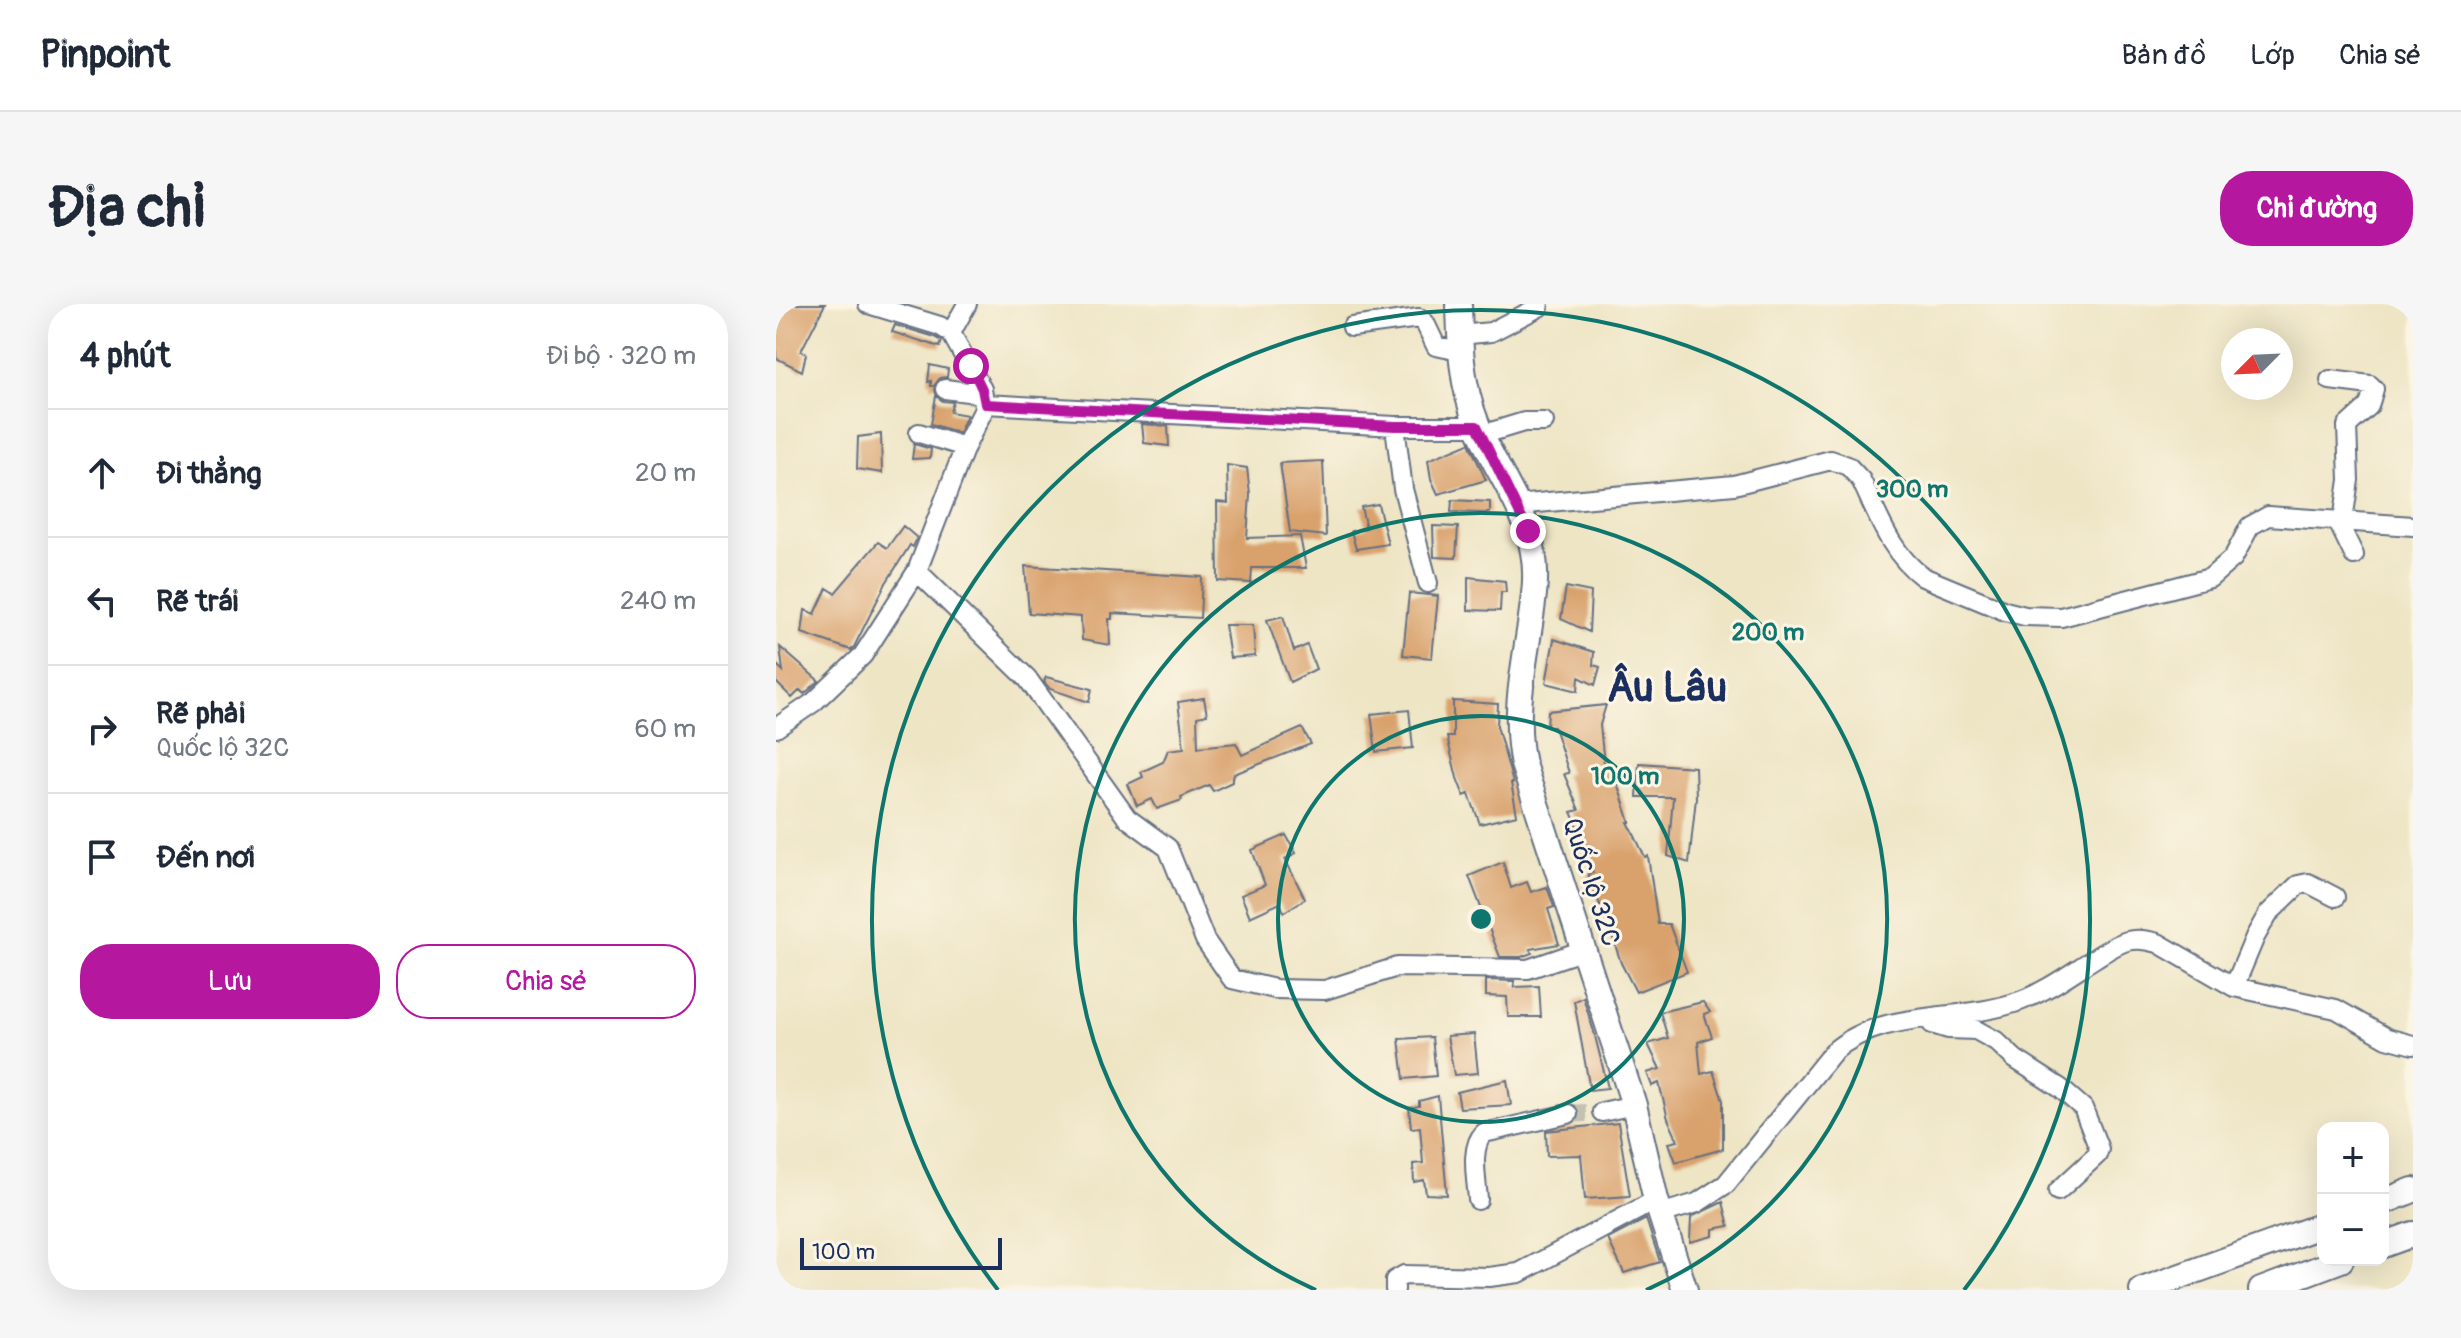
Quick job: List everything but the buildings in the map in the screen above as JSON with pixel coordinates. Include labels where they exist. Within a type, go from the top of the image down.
[{"type":"main road","name":"Quốc lộ 32C","points":[[1459,304],[1460,343],[1468,401],[1528,531],[1536,571],[1518,702],[1518,742],[1523,764],[1634,1105],[1658,1207],[1685,1290]]},
{"type":"main road","points":[[2389,1200],[2413,1190]]},
{"type":"main road","points":[[2142,1290],[2317,1227]]},
{"type":"main road","points":[[2389,1243],[2413,1234]]},
{"type":"main road","points":[[2261,1290],[2325,1266]]},
{"type":"street","points":[[776,728],[814,702],[863,655],[917,571],[965,447],[981,419],[984,399],[959,343],[951,333],[940,326],[868,304]]},
{"type":"street","points":[[951,333],[967,304]]},
{"type":"street","points":[[1352,327],[1419,318],[1425,323],[1436,346],[1460,343],[1491,332],[1539,307]]},
{"type":"street","points":[[2330,380],[2370,385],[2374,389],[2369,406],[2347,426],[2349,480],[2340,521],[2354,555]]},
{"type":"street","points":[[945,389],[984,399],[1395,426],[1479,430],[1524,422],[1544,422]]},
{"type":"street","points":[[1395,426],[1403,489],[1428,583]]},
{"type":"street","points":[[919,433],[965,447]]},
{"type":"street","points":[[1516,505],[1725,487],[1766,479],[1823,461],[1839,462],[1861,480],[1894,548],[1923,577],[2005,611],[2044,618],[2072,614],[2210,578],[2227,566],[2246,531],[2261,518],[2274,515],[2413,526]]},
{"type":"street","points":[[917,571],[1027,678],[1127,818],[1168,848],[1205,940],[1232,979],[1275,989],[1325,990],[1397,967],[1528,969],[1584,950]]},
{"type":"street","points":[[2234,987],[2268,914],[2298,885],[2308,883],[2335,897]]},
{"type":"street","points":[[1395,1290],[1395,1280],[1404,1275],[1489,1277],[1519,1273],[1658,1207],[1697,1203],[1726,1184],[1843,1043],[1878,1026],[1982,1012],[2025,999],[2119,944],[2138,940],[2158,943],[2234,987],[2336,1009],[2355,1017],[2387,1038],[2413,1045]]},
{"type":"street","points":[[1917,1021],[1948,1029],[1976,1030],[1996,1041],[2015,1059],[2060,1088],[2083,1108],[2099,1149],[2097,1155],[2058,1191]]},
{"type":"street","points":[[1602,1112],[1634,1105]]},
{"type":"street","points":[[1478,1200],[1477,1139],[1484,1133],[1568,1114]]},
{"type":"tunnel","points":[[1568,1114],[1602,1112]]},
{"type":"district","name":"Âu Lâu","points":[[1667,688]]},
{"type":"route","points":[[971,366],[985,404],[1395,426],[1477,426],[1528,531]]}]
